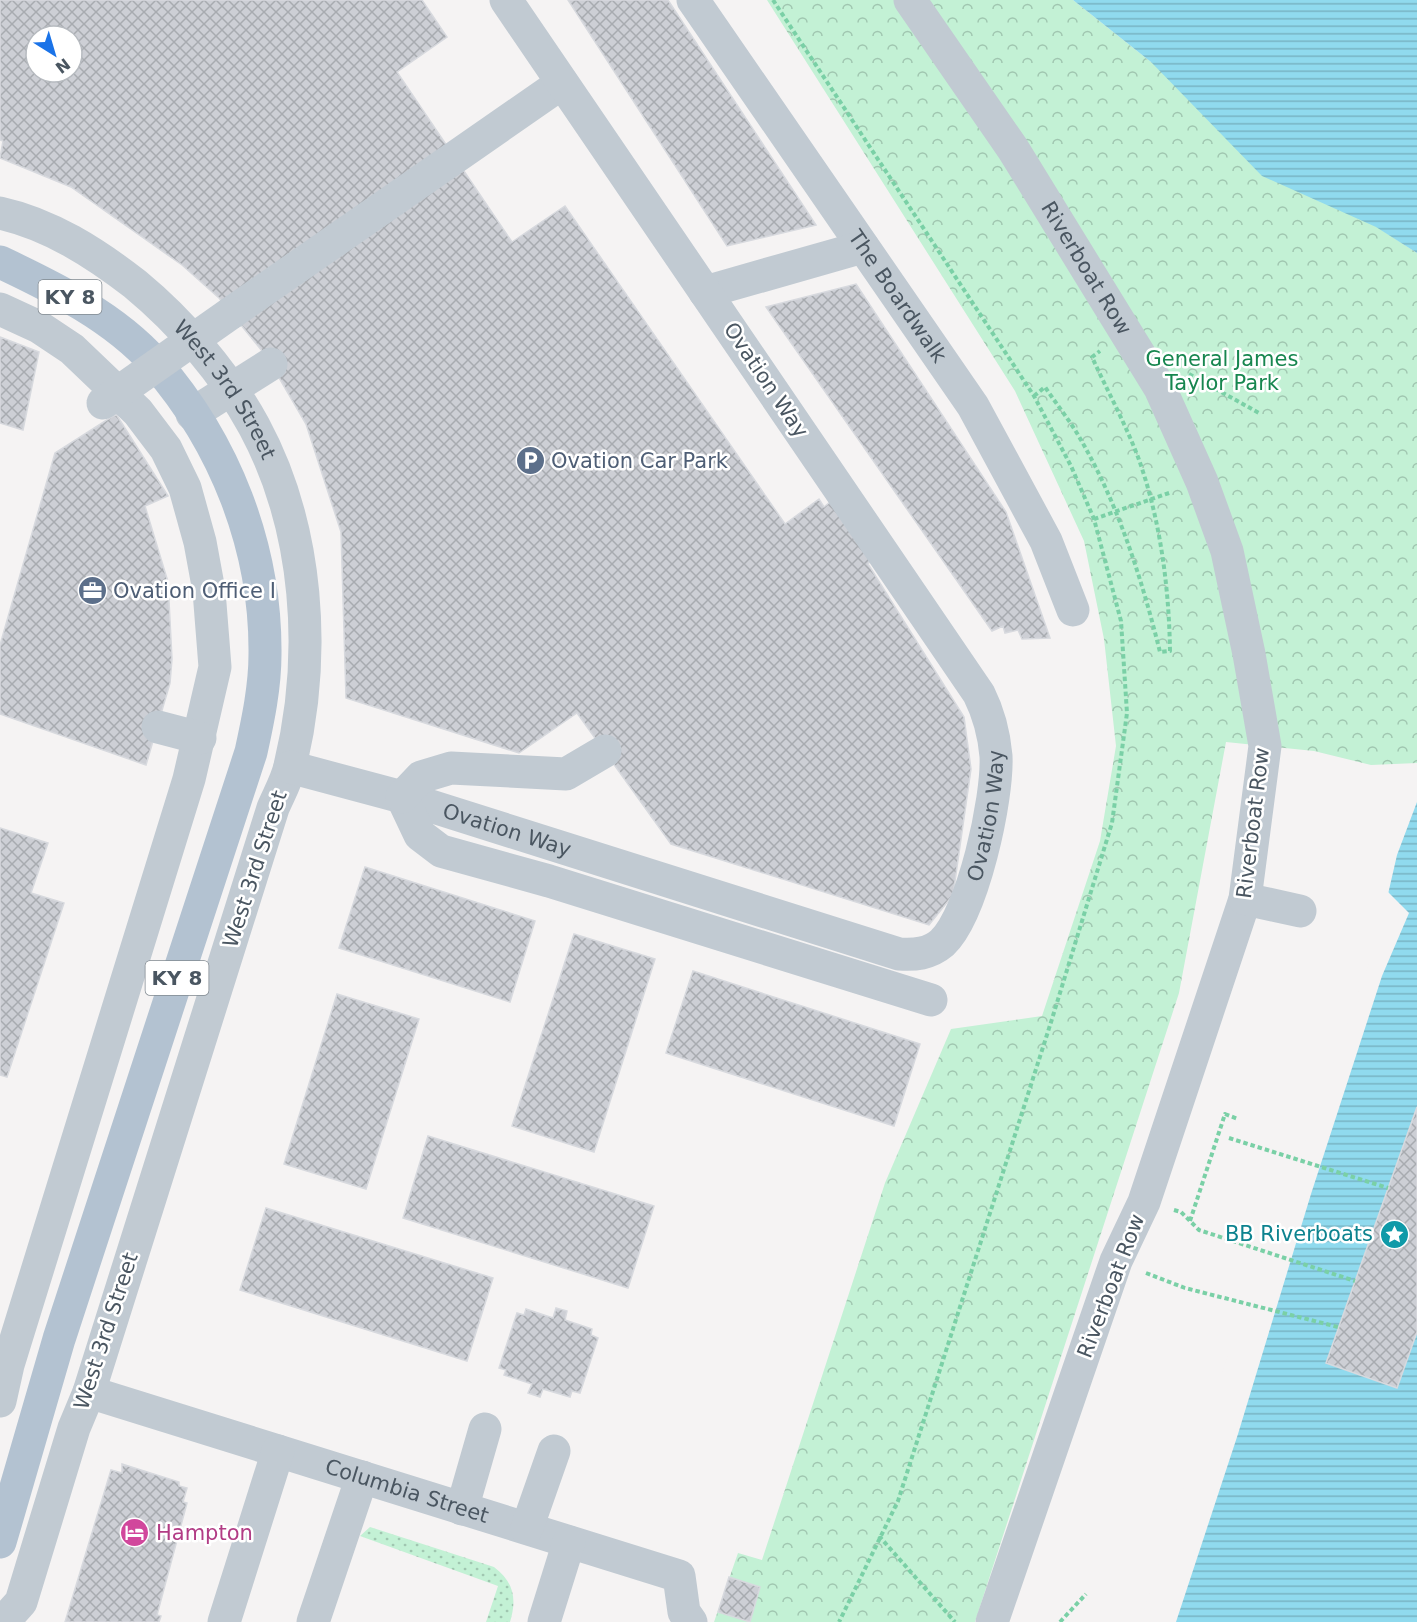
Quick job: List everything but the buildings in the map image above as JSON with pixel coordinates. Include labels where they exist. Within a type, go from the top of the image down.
[{"type":"main road","name":"West 3rd Street","points":[[0,262],[63,291],[113,327],[154,362],[192,414],[227,474],[248,525],[261,592],[265,654],[260,711],[251,752],[59,1339],[0,1542]]},
{"type":"street","name":"Ovation Way","points":[[290,767],[402,797],[899,954],[916,955],[931,950],[943,942],[951,931],[964,908],[987,832],[994,794],[996,756],[990,716],[979,694],[506,0]]},
{"type":"street","name":"The Boardwalk","points":[[693,0],[973,406],[1046,541],[1073,610]]},
{"type":"street","name":"Riverboat Row","points":[[910,0],[1013,149],[1160,388],[1191,485],[1227,551],[1249,654],[1265,746],[1245,899],[1144,1202],[1116,1261],[992,1622]]},
{"type":"street","points":[[103,403],[562,83]]},
{"type":"street","name":"West 3rd Street","points":[[0,213],[27,219],[113,267],[158,303],[197,347],[231,391],[254,426],[270,463],[297,552],[303,597],[306,674],[290,767],[273,808],[89,1392],[74,1428],[21,1602],[3,1622]]},
{"type":"street","points":[[705,292],[863,247]]},
{"type":"street","points":[[0,309],[39,327],[72,349],[100,373],[138,412],[166,448],[185,488],[209,591],[215,666],[200,738],[4,1364],[0,1401]]},
{"type":"street","points":[[192,414],[271,364]]},
{"type":"street","points":[[158,727],[200,738]]},
{"type":"street","points":[[605,751],[566,774],[451,768],[421,777],[402,797],[420,835],[441,851],[549,881],[931,1000]]},
{"type":"street","points":[[1245,899],[1300,911]]},
{"type":"street","name":"Columbia Street","points":[[89,1392],[679,1576],[684,1612],[691,1622]]},
{"type":"street","points":[[462,1509],[485,1429]]},
{"type":"street","points":[[224,1622],[278,1451]]},
{"type":"street","points":[[527,1528],[554,1451]]},
{"type":"street","points":[[313,1622],[362,1477]]},
{"type":"street","points":[[544,1622],[569,1542]]},
{"type":"path","points":[[1034,396],[1045,387],[1081,440],[1115,512],[1143,587],[1160,652],[1170,651],[1164,569],[1151,499],[1137,456],[1092,357],[1100,351],[1106,360]]},
{"type":"path","points":[[1186,372],[1259,413]]},
{"type":"path","points":[[1094,519],[1191,485]]},
{"type":"path","points":[[1190,1221],[1225,1114],[1238,1119]]},
{"type":"path","points":[[1229,1138],[1388,1188]]},
{"type":"path","points":[[1199,1230],[1355,1281]]},
{"type":"path","points":[[1116,1261],[1185,1288],[1338,1327]]},
{"type":"path","points":[[839,1622],[879,1536],[955,1622]]},
{"type":"path","points":[[1060,1622],[1086,1594]]},
{"type":"green space","name":"General James Taylor Park","points":[[767,0],[1073,0],[1151,62],[1377,227],[1417,253],[1417,763],[1371,765],[1314,751],[1226,742],[1179,993],[975,1622],[714,1622],[738,1553],[762,1560],[885,1183],[951,1029],[1042,1016],[1100,841],[1116,746],[1104,639],[1084,541],[1015,391]]},
{"type":"green space","points":[[370,1527],[494,1567],[510,1585],[513,1606],[510,1622],[486,1622],[498,1586],[360,1536]]},
{"type":"water","points":[[1073,0],[1417,0],[1417,253],[1376,227],[1262,176],[1151,62]]},
{"type":"water","points":[[1417,802],[1417,1622],[1143,1622],[1372,964],[1397,855]]},
{"type":"pier","points":[[1387,891],[1409,913],[1382,976],[1311,1194],[1238,1434],[1176,1622],[1140,1622],[1211,1403],[1369,963]]},
{"type":"place","name":"Ovation Car Park","points":[[530,461]]},
{"type":"place","name":"Ovation Office I","points":[[92,591]]},
{"type":"place","name":"BB Riverboats","points":[[1394,1234]]},
{"type":"place","name":"Hampton","points":[[135,1533]]}]
